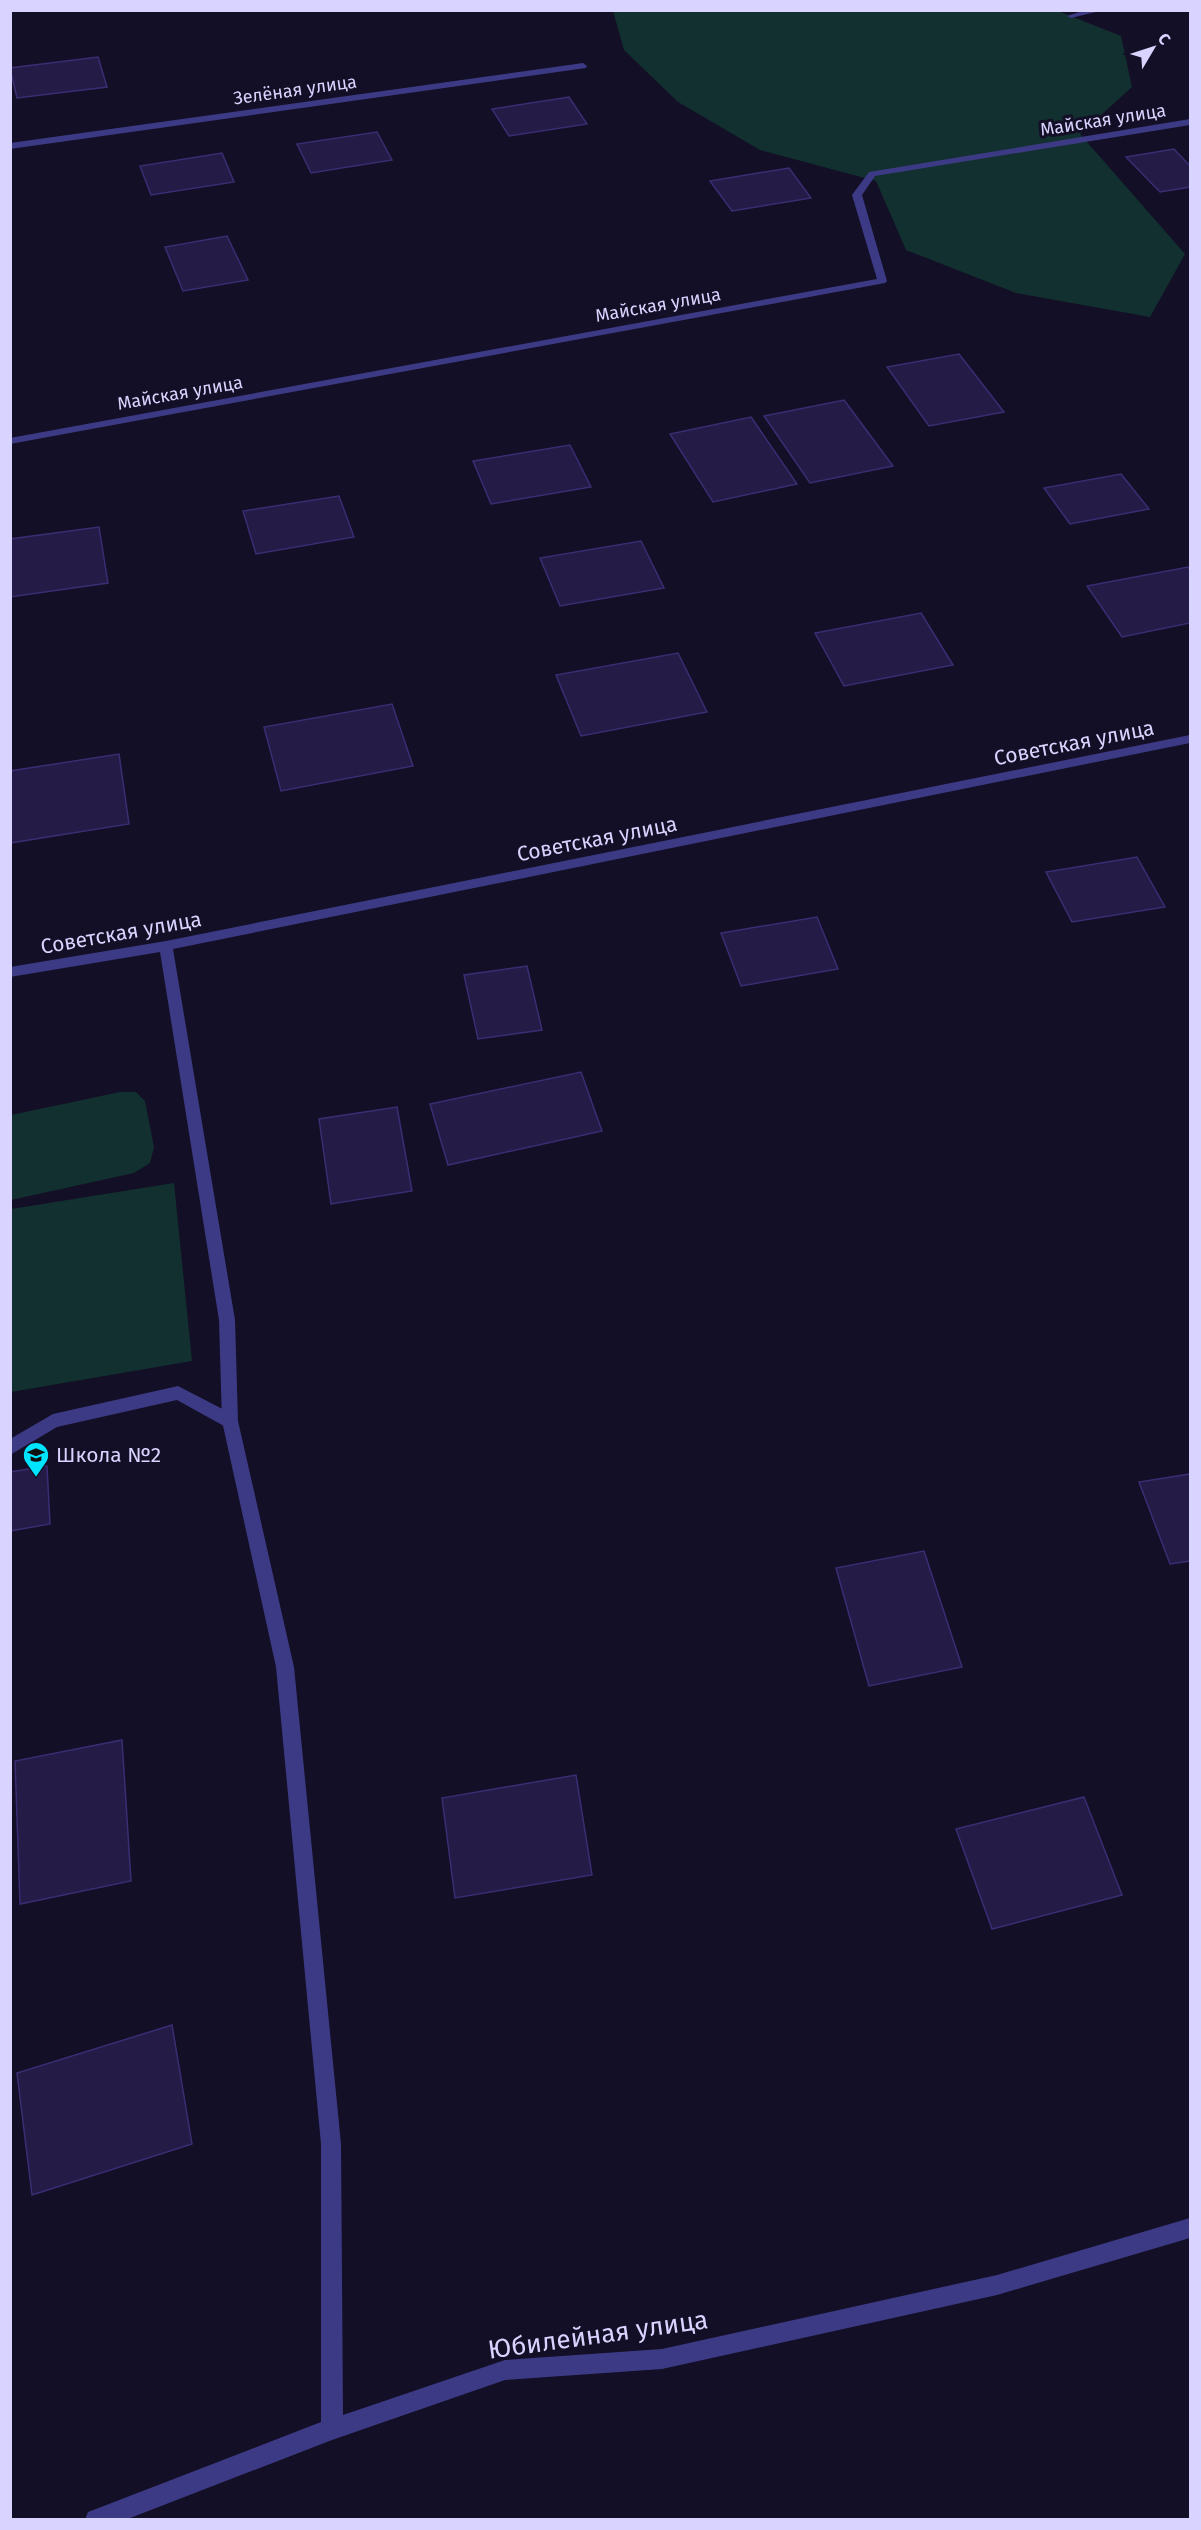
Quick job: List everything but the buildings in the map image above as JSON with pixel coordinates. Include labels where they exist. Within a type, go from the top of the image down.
[{"type":"street","points":[[1071,16],[1100,10]]},
{"type":"street","name":"Зелёная улица","points":[[10,146],[584,66]]},
{"type":"street","name":"Майская улица","points":[[10,441],[882,281],[857,195],[872,174],[1191,122]]},
{"type":"street","name":"Советская улица","points":[[10,972],[166,946],[1191,739]]},
{"type":"street","points":[[166,946],[227,1320],[230,1421],[285,1667],[331,2144],[332,2429]]},
{"type":"street","points":[[10,1448],[53,1421],[178,1393],[230,1421]]},
{"type":"street","name":"Юбилейная улица","points":[[96,2520],[332,2429],[505,2370],[663,2360],[997,2284],[1191,2228]]},
{"type":"green space","points":[[613,11],[1058,11],[1121,36],[1132,87],[1080,134],[1185,254],[1150,317],[1016,293],[906,250],[876,181],[760,150],[678,102],[624,50]]},
{"type":"green space","points":[[120,1092],[136,1092],[145,1101],[154,1147],[150,1163],[134,1173],[11,1200],[11,1115]]},
{"type":"green space","points":[[174,1183],[192,1361],[11,1392],[11,1209]]},
{"type":"place","name":"Школа №2","points":[[36,1478]]}]
